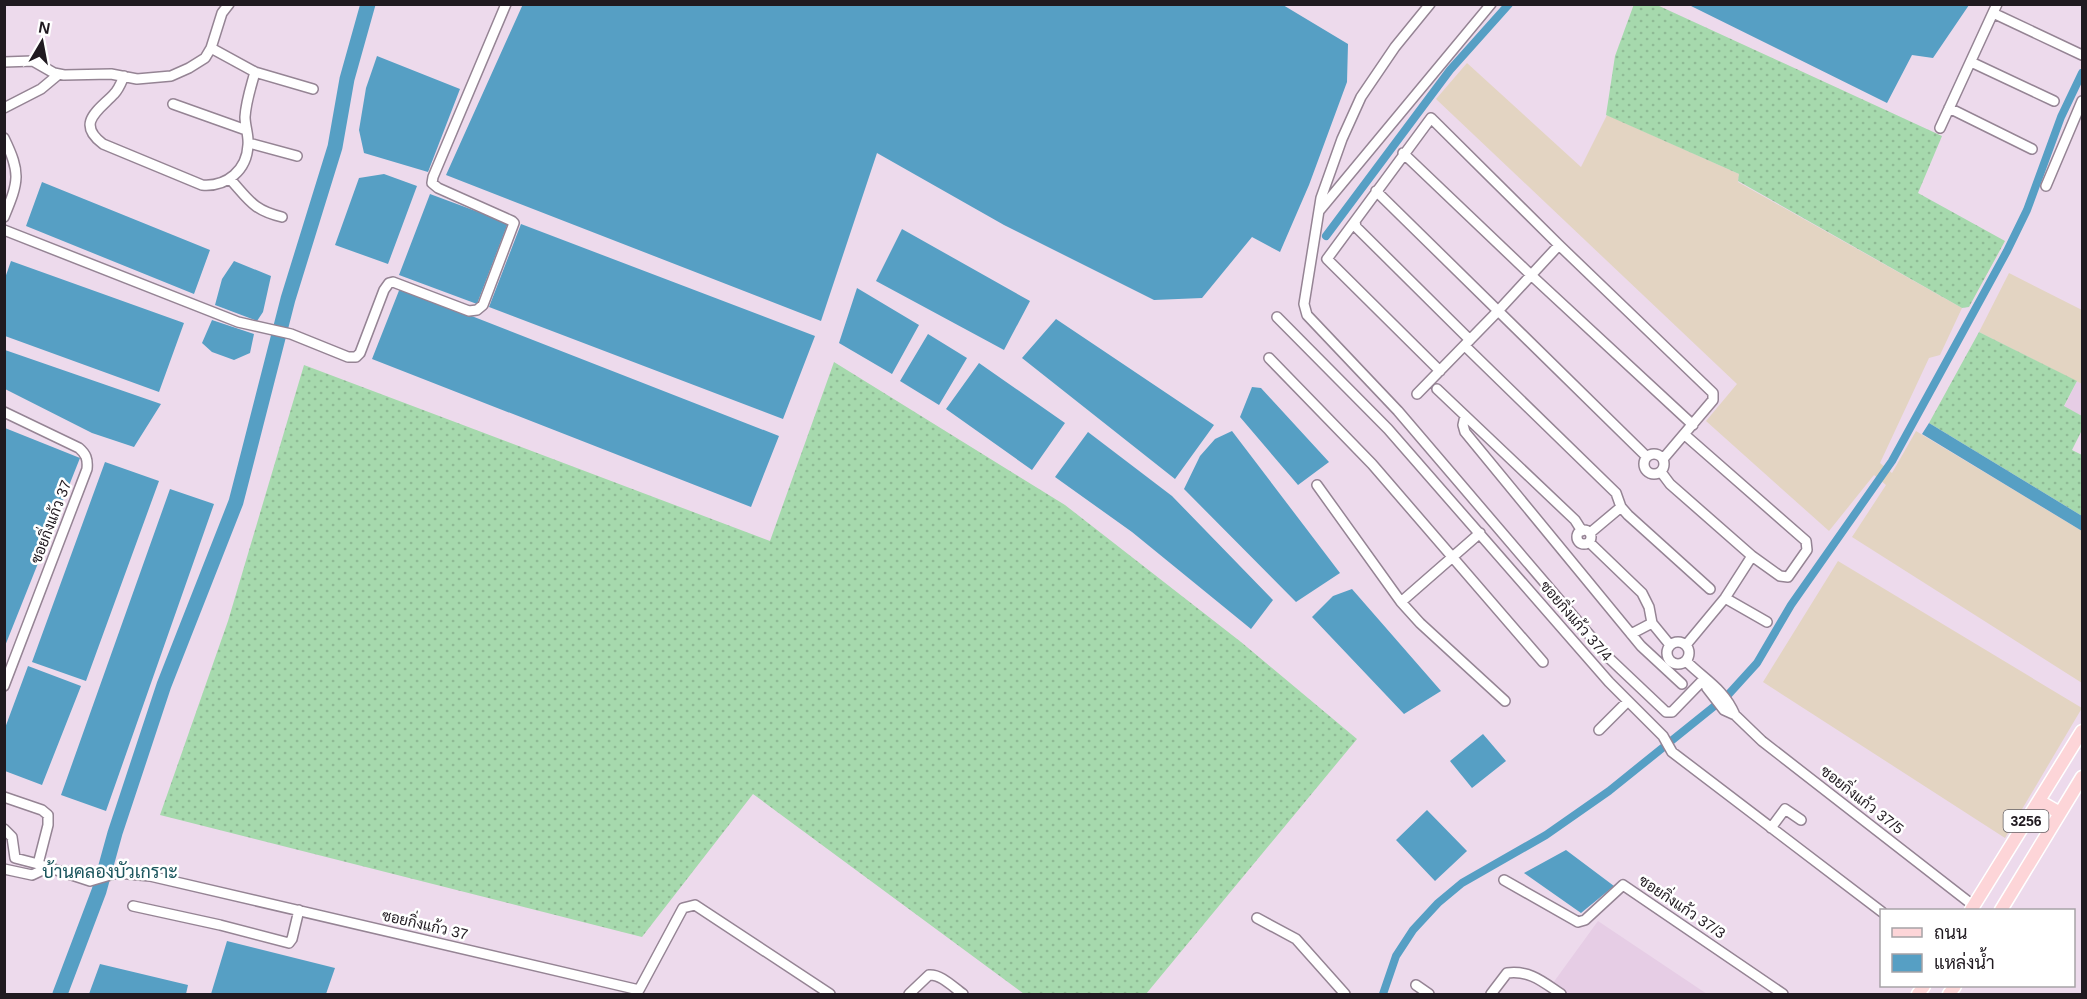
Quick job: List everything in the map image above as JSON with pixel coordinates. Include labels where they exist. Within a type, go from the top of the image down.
[{"type":"main road","name":"3256","points":[[1972,908],[2082,731]]},
{"type":"main road","name":"3256","points":[[2002,909],[2082,777]]},
{"type":"main road","points":[[2039,801],[2060,813]]},
{"type":"street","points":[[4,62],[33,61],[59,74],[111,74],[137,79],[171,76],[205,58],[211,48],[222,13],[229,4]]},
{"type":"street","points":[[4,230],[238,322],[282,332],[348,357],[356,357],[360,353],[386,285],[393,282],[469,311],[481,308],[513,223],[438,188],[432,183],[506,4]]},
{"type":"street","points":[[1430,4],[1395,47],[1361,97],[1342,139],[1326,180],[1320,210],[1304,304],[1307,315],[1398,411],[1610,658],[1666,712],[1672,712],[1708,683]]},
{"type":"street","points":[[1320,210],[1491,4]]},
{"type":"street","points":[[1940,128],[1995,9],[2082,55]]},
{"type":"street","points":[[211,48],[255,72],[314,89]]},
{"type":"street","points":[[1971,62],[2054,100]]},
{"type":"street","points":[[124,76],[119,88],[102,103],[92,116],[91,132],[95,138],[103,144],[202,185],[219,184],[230,179],[245,163],[249,144],[245,119],[255,72]]},
{"type":"street","points":[[4,108],[41,88],[59,74]]},
{"type":"street","points":[[2046,186],[2082,101]]},
{"type":"street","points":[[173,104],[246,130]]},
{"type":"street","points":[[1949,108],[2032,149]]},
{"type":"street","points":[[1440,371],[1327,259],[1431,118],[1713,393],[1713,400],[1663,459]]},
{"type":"street","points":[[4,138],[17,172],[15,191],[4,217]]},
{"type":"street","points":[[249,144],[297,156]]},
{"type":"street","points":[[1403,153],[1531,276],[1693,425]]},
{"type":"street","points":[[230,179],[255,208],[282,217]]},
{"type":"street","points":[[1376,191],[1647,457]]},
{"type":"street","points":[[1355,222],[1356,227],[1467,343],[1616,494],[1621,507],[1710,589]]},
{"type":"street","points":[[1417,394],[1559,245]]},
{"type":"street","name":"ซอยกิ่งแก้ว 37/4","points":[[1276,317],[1388,429],[1609,682],[1663,736],[1672,752],[1880,911]]},
{"type":"street","points":[[1269,358],[1372,464],[1543,662]]},
{"type":"street","points":[[1437,389],[1575,520],[1642,593],[1652,623],[1670,645],[1676,642],[1686,645],[1689,651],[1686,661]]},
{"type":"street","name":"ซอยกิ่งแก้ว 37","points":[[4,412],[79,448],[85,455],[87,469],[4,686]]},
{"type":"street","points":[[1465,416],[1463,425],[1465,432],[1641,646],[1682,684]]},
{"type":"street","points":[[1661,472],[1670,484],[1752,556],[1784,577],[1788,577],[1807,550],[1806,541],[1685,435]]},
{"type":"street","points":[[1654,454],[1663,459],[1664,466],[1661,472],[1654,475],[1647,472],[1644,463],[1647,457],[1654,454]]},
{"type":"street","points":[[1317,485],[1401,602],[1420,623],[1505,701]]},
{"type":"street","points":[[1587,535],[1621,507]]},
{"type":"street","points":[[1401,602],[1480,533]]},
{"type":"street","points":[[1686,645],[1725,598],[1752,556]]},
{"type":"street","points":[[1725,598],[1767,622]]},
{"type":"street","points":[[1631,634],[1652,623]]},
{"type":"street","name":"ซอยกิ่งแก้ว 37/5","points":[[1670,645],[1668,656],[1672,662],[1679,664],[1686,661],[1708,683],[1727,708],[1762,741],[1972,908]]},
{"type":"street","points":[[1599,730],[1628,701]]},
{"type":"street","points":[[4,797],[42,810],[48,815],[42,866],[32,875],[5,869],[4,880]]},
{"type":"street","points":[[1771,828],[1785,809],[1801,820]]},
{"type":"street","points":[[4,829],[12,837],[8,845],[15,858]]},
{"type":"street","name":"ซอยกิ่งแก้ว 37","points":[[4,855],[90,880],[117,873],[150,876],[418,940],[560,970],[638,992],[679,914],[683,908],[691,904],[830,994]]},
{"type":"street","name":"ซอยกิ่งแก้ว 37/3","points":[[1504,880],[1578,922],[1585,920],[1623,885],[1784,994]]},
{"type":"street","points":[[133,906],[289,942],[292,939],[299,910]]},
{"type":"street","points":[[1257,918],[1296,939],[1345,994]]},
{"type":"street","points":[[1491,994],[1507,974],[1519,972],[1533,975],[1561,994]]},
{"type":"street","points":[[909,994],[932,974],[963,994]]},
{"type":"street","points":[[1416,985],[1429,994]]},
{"type":"shaded area","points":[[1467,63],[1581,167],[1607,115],[1739,174],[1738,182],[1962,308],[1940,355],[1929,358],[1880,463],[1892,473],[1916,431],[2082,531],[2082,683],[1852,537],[1886,485],[1874,475],[1829,531],[1706,421],[1737,384],[1436,99]]},
{"type":"shaded area","points":[[2009,273],[2082,310],[2082,384],[1979,332]]},
{"type":"shaded area","points":[[2077,381],[2082,384],[2082,416],[2064,407]]},
{"type":"shaded area","points":[[1838,561],[2082,708],[2005,838],[1763,682]]},
{"type":"shaded area","points":[[1598,921],[1707,994],[1569,994],[1553,983]]},
{"type":"green space","points":[[1634,4],[1657,5],[1942,136],[1918,193],[2005,241],[1969,307],[1962,308],[1738,181],[1739,174],[1606,115],[1615,56]]},
{"type":"green space","points":[[1979,332],[2077,381],[2064,406],[2082,416],[2082,430],[2072,450],[2082,455],[2082,516],[1929,423]]},
{"type":"green space","points":[[834,362],[1065,505],[1241,642],[1357,739],[1146,994],[1024,994],[753,794],[642,937],[160,815],[228,621],[304,365],[770,541]]},
{"type":"water","points":[[523,4],[1283,5],[1348,44],[1347,82],[1309,185],[1280,252],[1252,237],[1202,298],[1154,300],[1004,225],[877,153],[821,321],[446,175]]},
{"type":"water","points":[[1689,5],[1969,5],[1933,58],[1912,55],[1887,103]]},
{"type":"water","points":[[377,56],[460,89],[428,172],[364,153],[359,130],[366,88]]},
{"type":"water","points":[[384,174],[417,186],[388,264],[335,245],[359,178]]},
{"type":"water","points":[[42,182],[210,250],[194,294],[26,226]]},
{"type":"water","points":[[430,194],[508,223],[477,304],[399,275]]},
{"type":"water","points":[[521,224],[815,336],[783,419],[489,307]]},
{"type":"water","points":[[902,229],[1030,301],[1004,350],[876,281]]},
{"type":"water","points":[[11,261],[184,323],[159,392],[5,336],[5,278]]},
{"type":"water","points":[[234,261],[271,276],[263,312],[257,321],[215,305],[222,279]]},
{"type":"water","points":[[400,288],[779,436],[751,507],[372,359]]},
{"type":"water","points":[[857,288],[919,325],[892,374],[839,343]]},
{"type":"water","points":[[1056,319],[1214,425],[1175,479],[1022,358]]},
{"type":"water","points":[[212,320],[254,334],[250,353],[234,360],[212,352],[202,343]]},
{"type":"water","points":[[928,334],[967,358],[939,405],[900,381]]},
{"type":"water","points":[[5,350],[161,404],[134,447],[92,433],[5,389]]},
{"type":"water","points":[[979,363],[1065,423],[1032,470],[946,409]]},
{"type":"water","points":[[1252,387],[1261,388],[1329,462],[1298,485],[1240,417]]},
{"type":"water","points":[[1929,423],[2082,516],[2082,531],[1922,434]]},
{"type":"water","points":[[5,428],[80,458],[5,646]]},
{"type":"water","points":[[1232,431],[1340,573],[1296,602],[1184,489],[1200,456],[1215,439]]},
{"type":"water","points":[[1088,432],[1172,496],[1273,600],[1251,629],[1132,532],[1055,477]]},
{"type":"water","points":[[105,462],[159,481],[86,681],[32,662]]},
{"type":"water","points":[[170,489],[214,504],[106,811],[61,795]]},
{"type":"water","points":[[1352,589],[1441,691],[1404,714],[1312,617],[1333,596]]},
{"type":"water","points":[[28,666],[81,686],[42,785],[5,771],[5,728]]},
{"type":"water","points":[[1483,734],[1506,761],[1472,788],[1450,761]]},
{"type":"water","points":[[1427,810],[1467,851],[1435,881],[1396,840]]},
{"type":"water","points":[[1566,850],[1614,886],[1581,913],[1524,873]]},
{"type":"water","points":[[227,941],[335,968],[326,994],[211,994]]},
{"type":"water","points":[[100,964],[188,985],[186,994],[89,994]]},
{"type":"waterway","points":[[60,994],[99,891],[115,833],[164,685],[236,502],[288,299],[335,147],[347,79],[368,4]]},
{"type":"waterway","points":[[1326,236],[1450,70],[1509,4]]},
{"type":"waterway","points":[[1383,994],[1396,956],[1413,930],[1438,903],[1462,883],[1546,835],[1609,791],[1727,696],[1757,663],[1791,605],[1892,461],[2007,251],[2027,210],[2061,117],[2082,73]]},
{"type":"district","name":"บ้านคลองบัวเกราะ","points":[[110,872]]}]
